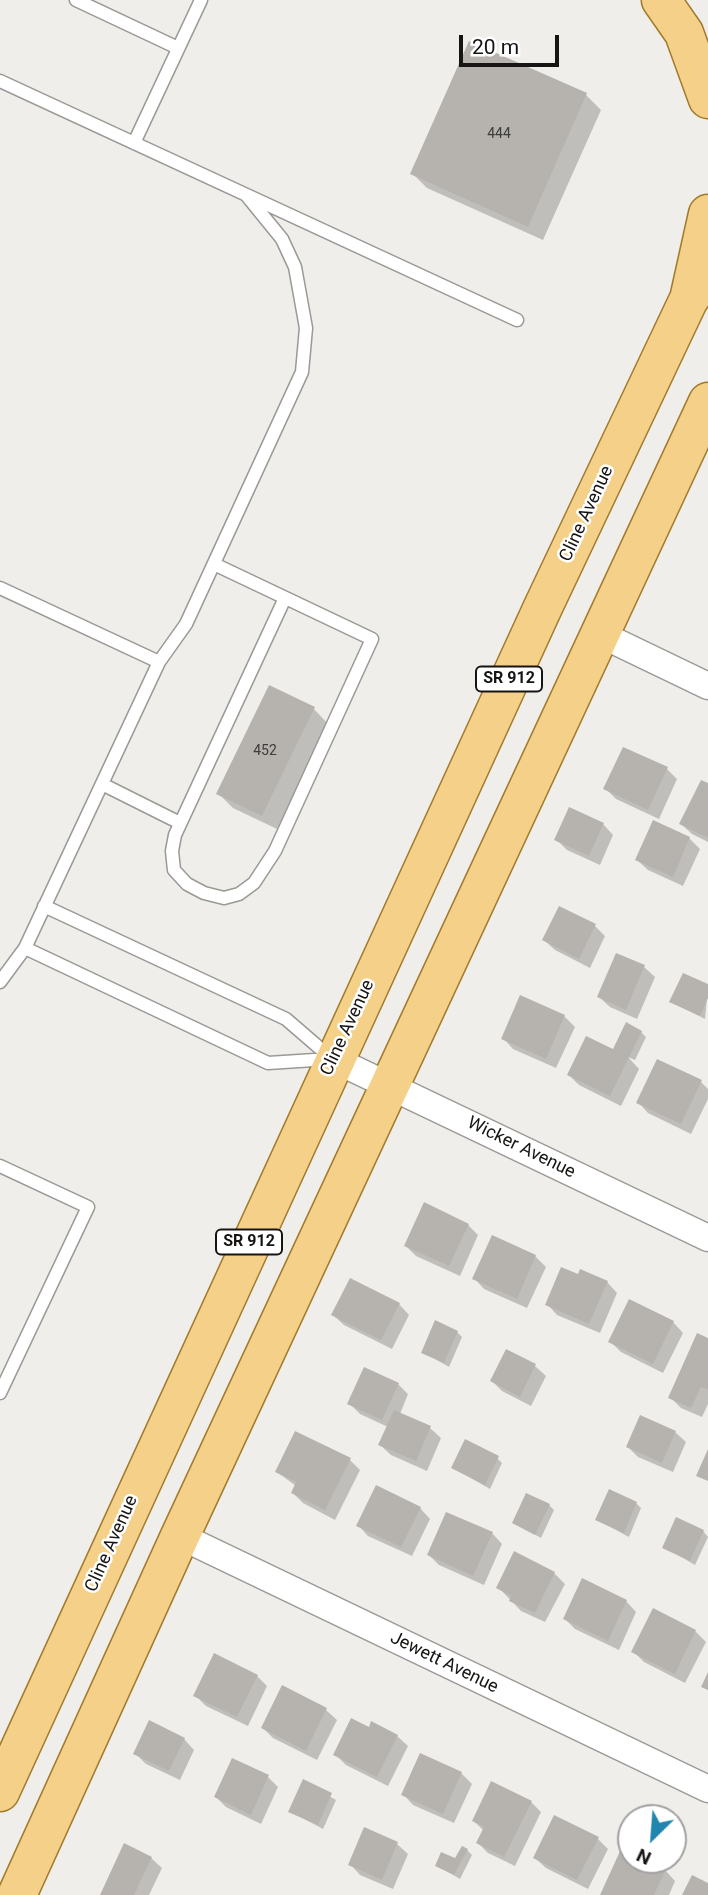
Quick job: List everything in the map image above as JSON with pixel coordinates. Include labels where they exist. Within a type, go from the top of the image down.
[{"type":"main road","points":[[662,0],[684,33],[708,99]]},
{"type":"main road","name":"Cline Avenue","points":[[3,1776],[333,1059],[698,286],[708,214]]},
{"type":"main road","points":[[16,1895],[180,1536],[602,635],[708,402]]},
{"type":"street","points":[[602,635],[708,686]]},
{"type":"street","name":"Wicker Avenue","points":[[333,1059],[708,1238]]},
{"type":"street","name":"Jewett Avenue","points":[[180,1536],[708,1790]]},
{"type":"lane","points":[[76,0],[178,48]]},
{"type":"lane","points":[[134,143],[201,0]]},
{"type":"lane","points":[[0,81],[517,320]]},
{"type":"lane","points":[[0,982],[25,948],[159,662],[186,624],[294,394],[306,350],[303,298],[295,267],[282,239],[247,196]]},
{"type":"lane","points":[[214,564],[372,639],[275,852],[254,883],[239,894],[224,898],[187,884],[174,870],[172,851],[180,823],[285,598]]},
{"type":"lane","points":[[0,588],[159,662]]},
{"type":"lane","points":[[102,784],[180,823]]},
{"type":"lane","points":[[44,906],[286,1018],[333,1059]]},
{"type":"lane","points":[[25,948],[268,1063],[333,1059]]},
{"type":"lane","points":[[0,1166],[88,1207],[0,1393]]},
{"type":"building","points":[[469,41],[587,93],[528,227],[410,174]]},
{"type":"building","points":[[269,685],[315,707],[262,816],[216,794]]},
{"type":"building","points":[[623,747],[668,767],[648,810],[603,789]]},
{"type":"building","points":[[701,780],[708,783],[708,838],[679,824]]},
{"type":"building","points":[[569,807],[604,823],[589,856],[554,840]]},
{"type":"building","points":[[653,820],[690,837],[673,877],[635,860]]},
{"type":"building","points":[[559,906],[596,924],[579,959],[542,940]]},
{"type":"building","points":[[616,953],[645,965],[626,1010],[597,997]]},
{"type":"building","points":[[683,973],[708,984],[708,998],[700,1016],[669,1002]]},
{"type":"building","points":[[520,995],[565,1015],[546,1059],[501,1039]]},
{"type":"building","points":[[626,1022],[642,1031],[610,1096],[567,1075],[586,1036],[613,1049]]},
{"type":"building","points":[[657,1059],[702,1080],[681,1124],[636,1103]]},
{"type":"building","points":[[424,1202],[469,1224],[449,1266],[404,1246]]},
{"type":"building","points":[[492,1235],[536,1255],[517,1299],[472,1279]]},
{"type":"building","points":[[561,1267],[578,1274],[580,1269],[608,1281],[589,1324],[545,1305]]},
{"type":"building","points":[[350,1278],[400,1303],[381,1340],[331,1315]]},
{"type":"building","points":[[629,1299],[674,1321],[653,1364],[608,1342]]},
{"type":"building","points":[[435,1320],[458,1331],[444,1363],[421,1353]]},
{"type":"building","points":[[697,1333],[708,1338],[708,1390],[701,1387],[691,1408],[668,1398]]},
{"type":"building","points":[[506,1349],[536,1364],[520,1397],[490,1381]]},
{"type":"building","points":[[364,1367],[399,1383],[382,1420],[347,1404]]},
{"type":"building","points":[[394,1410],[431,1426],[416,1461],[378,1445]]},
{"type":"building","points":[[640,1415],[676,1431],[662,1463],[626,1447]]},
{"type":"building","points":[[295,1431],[351,1458],[325,1510],[291,1493],[296,1482],[275,1472]]},
{"type":"building","points":[[465,1439],[499,1456],[485,1485],[451,1468]]},
{"type":"building","points":[[708,1449],[708,1481],[696,1476]]},
{"type":"building","points":[[376,1485],[421,1507],[401,1547],[356,1526]]},
{"type":"building","points":[[609,1489],[637,1502],[624,1533],[595,1520]]},
{"type":"building","points":[[526,1493],[550,1504],[535,1535],[512,1523]]},
{"type":"building","points":[[446,1512],[493,1532],[473,1576],[427,1555]]},
{"type":"building","points":[[676,1517],[704,1530],[690,1561],[662,1548]]},
{"type":"building","points":[[514,1551],[555,1572],[535,1613],[509,1601],[511,1596],[496,1588]]},
{"type":"building","points":[[582,1578],[627,1600],[608,1641],[563,1619]]},
{"type":"building","points":[[653,1608],[696,1630],[675,1674],[631,1652]]},
{"type":"building","points":[[214,1653],[258,1675],[237,1717],[193,1696]]},
{"type":"building","points":[[708,1672],[708,1690],[701,1687]]},
{"type":"building","points":[[282,1685],[327,1708],[306,1751],[261,1728]]},
{"type":"building","points":[[351,1718],[369,1727],[371,1721],[398,1735],[377,1777],[333,1755]]},
{"type":"building","points":[[149,1720],[185,1738],[169,1771],[133,1754]]},
{"type":"building","points":[[420,1753],[462,1772],[443,1814],[401,1795]]},
{"type":"building","points":[[232,1758],[269,1775],[251,1815],[214,1797]]},
{"type":"building","points":[[303,1779],[332,1793],[318,1825],[288,1812]]},
{"type":"building","points":[[491,1781],[532,1801],[504,1857],[476,1843],[484,1827],[472,1821]]},
{"type":"building","points":[[554,1815],[599,1837],[577,1880],[533,1858]]},
{"type":"building","points":[[364,1827],[398,1842],[382,1880],[348,1865]]},
{"type":"building","points":[[124,1843],[152,1857],[134,1895],[100,1895]]},
{"type":"building","points":[[462,1846],[468,1849],[454,1875],[435,1866],[441,1852],[455,1858]]},
{"type":"building","points":[[617,1858],[617,1874],[664,1874],[654,1895],[600,1895]]},
{"type":"building","points":[[692,1875],[708,1883],[708,1895],[682,1895]]}]
